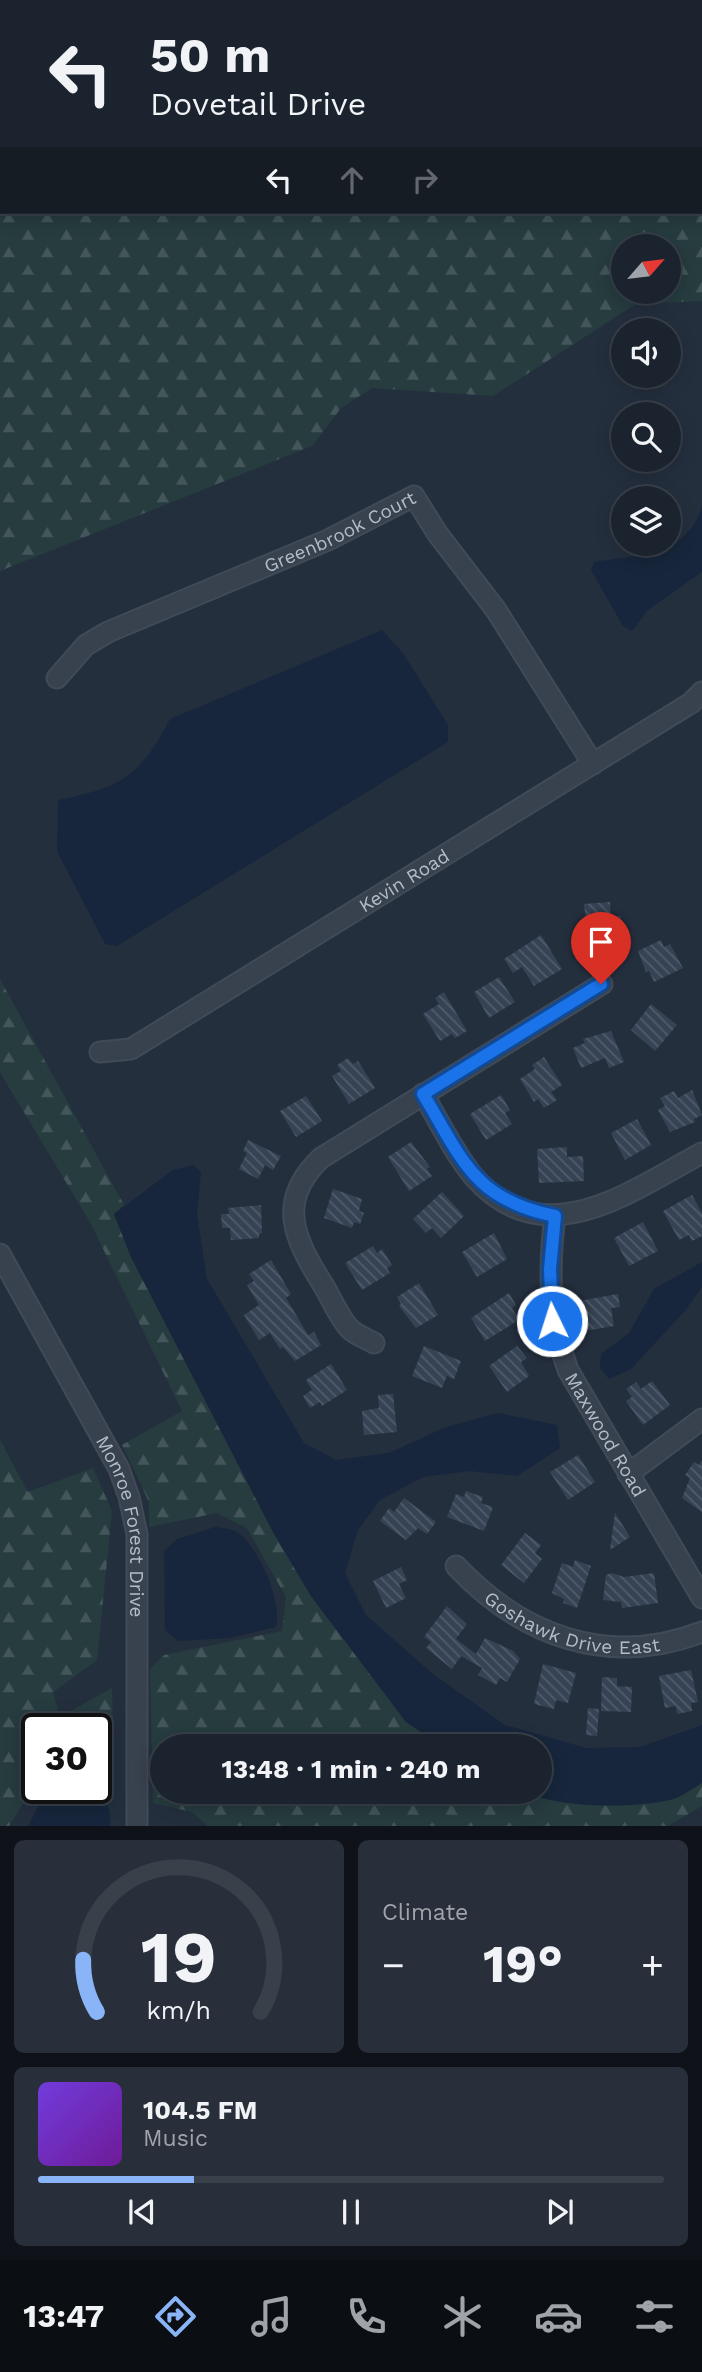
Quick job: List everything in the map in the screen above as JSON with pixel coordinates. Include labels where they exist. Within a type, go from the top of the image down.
[{"type":"street","name":"Greenbrook Court","points":[[57,678],[86,645],[108,632],[328,540],[414,496],[437,533],[496,610],[593,764]]},
{"type":"street","name":"Kevin Road","points":[[100,1052],[131,1049],[691,703],[702,692]]},
{"type":"street","points":[[374,1343],[351,1329],[298,1245],[293,1221],[294,1203],[308,1170],[321,1158],[601,984]]},
{"type":"street","points":[[423,1094],[475,1178],[498,1198],[520,1208],[555,1216],[606,1205],[702,1153]]},
{"type":"street","name":"Maxwood Road","points":[[555,1216],[550,1269],[552,1321],[558,1343],[589,1410],[702,1598]]},
{"type":"street","name":"Monroe Forest Drive","points":[[0,1254],[118,1469],[129,1497],[137,1534],[137,1826]]},
{"type":"street","points":[[628,1474],[702,1419]]},
{"type":"street","name":"Goshawk Drive East","points":[[456,1566],[481,1592],[511,1615],[551,1634],[580,1642],[642,1646],[702,1632]]},
{"type":"green space","points":[[0,214],[702,214],[702,301],[681,302],[681,234],[611,234],[611,304],[636,304],[493,396],[372,388],[341,408],[312,446],[0,571]]},
{"type":"green space","points":[[0,979],[124,1205],[114,1214],[131,1257],[273,1532],[311,1596],[406,1722],[424,1734],[151,1734],[150,1669],[164,1655],[282,1631],[286,1597],[247,1528],[217,1513],[149,1527],[149,1502],[122,1445],[182,1411],[91,1224],[0,1072]]},
{"type":"green space","points":[[0,1440],[28,1492],[93,1468],[112,1511],[97,1660],[53,1692],[59,1713],[21,1713],[23,1804],[9,1826],[0,1826]]},
{"type":"green space","points":[[112,1688],[114,1777],[112,1713],[67,1713]]},
{"type":"green space","points":[[702,1783],[702,1806],[668,1826],[208,1826],[192,1812],[157,1804],[552,1804],[552,1800],[577,1804],[619,1805],[673,1799]]},
{"type":"water","points":[[702,506],[702,572],[648,610],[632,631],[623,626],[591,570],[594,562],[631,556],[681,556],[681,538],[695,522]]},
{"type":"water","points":[[382,630],[403,653],[448,725],[448,742],[117,946],[105,944],[57,851],[58,800],[97,790],[126,777],[149,754],[170,719]]},
{"type":"water","points":[[193,1165],[201,1172],[197,1214],[207,1279],[304,1443],[336,1460],[389,1453],[446,1427],[498,1413],[557,1425],[560,1448],[517,1476],[470,1471],[423,1477],[380,1500],[358,1530],[345,1573],[366,1615],[433,1674],[505,1725],[537,1734],[424,1734],[406,1722],[311,1596],[273,1532],[131,1257],[114,1214],[173,1170]]},
{"type":"water","points":[[702,1262],[702,1287],[684,1312],[631,1369],[609,1379],[600,1368],[601,1354],[629,1333],[654,1289]]},
{"type":"water","points":[[215,1527],[237,1532],[253,1549],[272,1590],[276,1604],[276,1627],[230,1638],[178,1641],[165,1630],[164,1551],[177,1539]]},
{"type":"water","points":[[702,1725],[702,1783],[677,1798],[619,1805],[552,1800],[552,1738],[586,1748],[640,1747]]},
{"type":"water","points":[[40,1804],[107,1804],[110,1812],[110,1826],[28,1826]]},
{"type":"building","points":[[610,902],[611,917],[621,916],[622,931],[613,932],[614,939],[588,940],[584,904]]},
{"type":"building","points":[[541,935],[562,969],[534,986],[522,967],[513,973],[504,959]]},
{"type":"building","points":[[661,940],[664,947],[670,944],[683,968],[654,982],[649,971],[646,972],[638,951]]},
{"type":"building","points":[[499,977],[515,1002],[489,1018],[474,992]]},
{"type":"building","points":[[444,992],[467,1031],[455,1038],[452,1034],[440,1041],[423,1014],[439,1004],[435,998]]},
{"type":"building","points":[[651,1004],[677,1025],[655,1051],[631,1030]]},
{"type":"building","points":[[611,1031],[624,1062],[609,1068],[605,1058],[581,1068],[573,1048],[585,1043],[583,1039]]},
{"type":"building","points":[[544,1057],[562,1085],[551,1092],[557,1100],[544,1108],[538,1099],[534,1102],[520,1079],[535,1069],[532,1065]]},
{"type":"building","points":[[348,1058],[353,1064],[358,1061],[375,1088],[349,1104],[332,1076],[341,1071],[337,1065]]},
{"type":"building","points":[[692,1090],[702,1115],[694,1119],[695,1122],[670,1132],[658,1110],[665,1106],[660,1098],[674,1091],[678,1098]]},
{"type":"building","points":[[501,1095],[510,1110],[505,1113],[512,1124],[486,1140],[470,1114]]},
{"type":"building","points":[[306,1096],[322,1121],[296,1137],[280,1111]]},
{"type":"building","points":[[637,1119],[651,1145],[625,1160],[611,1133]]},
{"type":"building","points":[[248,1140],[281,1156],[273,1170],[265,1165],[258,1179],[239,1169],[247,1153],[243,1151]]},
{"type":"building","points":[[411,1142],[430,1167],[427,1169],[432,1176],[409,1191],[388,1157]]},
{"type":"building","points":[[567,1147],[567,1157],[583,1156],[584,1181],[539,1183],[537,1149]]},
{"type":"building","points":[[333,1189],[362,1199],[359,1211],[364,1213],[360,1224],[354,1222],[352,1228],[324,1218]]},
{"type":"building","points":[[442,1192],[464,1216],[441,1238],[432,1228],[426,1233],[413,1219]]},
{"type":"building","points":[[692,1195],[702,1213],[702,1236],[692,1241],[689,1235],[679,1240],[663,1211]]},
{"type":"building","points":[[261,1205],[262,1233],[259,1238],[231,1240],[230,1228],[222,1228],[221,1214],[229,1214],[228,1208]]},
{"type":"building","points":[[643,1222],[658,1251],[629,1266],[614,1238]]},
{"type":"building","points":[[494,1233],[507,1259],[477,1277],[462,1252]]},
{"type":"building","points":[[373,1246],[377,1253],[382,1249],[392,1265],[387,1268],[390,1273],[362,1290],[345,1263]]},
{"type":"building","points":[[271,1260],[291,1294],[286,1298],[308,1335],[314,1332],[321,1345],[295,1361],[283,1347],[280,1349],[270,1333],[259,1340],[244,1315],[259,1305],[247,1285],[254,1281],[249,1274]]},
{"type":"building","points":[[419,1283],[438,1315],[416,1328],[399,1306],[401,1304],[397,1297]]},
{"type":"building","points":[[509,1293],[516,1305],[512,1308],[519,1320],[485,1341],[471,1318]]},
{"type":"building","points":[[618,1294],[620,1307],[611,1308],[614,1326],[584,1331],[579,1301]]},
{"type":"building","points":[[424,1346],[461,1361],[454,1379],[447,1376],[442,1388],[412,1376]]},
{"type":"building","points":[[517,1346],[527,1358],[521,1362],[529,1376],[507,1392],[489,1366]]},
{"type":"building","points":[[331,1364],[347,1390],[322,1406],[320,1402],[310,1408],[303,1396],[312,1390],[306,1380]]},
{"type":"building","points":[[652,1381],[670,1405],[643,1425],[626,1401],[632,1397],[626,1389],[636,1382],[641,1389]]},
{"type":"building","points":[[393,1394],[397,1432],[364,1435],[362,1411],[379,1408],[378,1395]]},
{"type":"building","points":[[578,1455],[595,1482],[568,1500],[550,1472]]},
{"type":"building","points":[[702,1460],[702,1512],[682,1498],[690,1478],[685,1475],[694,1462],[699,1465]]},
{"type":"building","points":[[466,1491],[483,1497],[481,1503],[493,1507],[484,1531],[447,1517],[456,1494],[464,1497]]},
{"type":"building","points":[[404,1498],[436,1522],[427,1534],[418,1528],[406,1540],[380,1521],[389,1508],[394,1512]]},
{"type":"building","points":[[615,1513],[630,1537],[610,1550]]},
{"type":"building","points":[[525,1533],[541,1545],[535,1553],[542,1559],[524,1583],[501,1565]]},
{"type":"building","points":[[575,1560],[591,1566],[577,1608],[563,1603],[564,1599],[552,1593],[562,1563],[573,1567]]},
{"type":"building","points":[[401,1567],[407,1580],[399,1584],[406,1598],[386,1608],[373,1581]]},
{"type":"building","points":[[612,1573],[624,1577],[654,1573],[658,1603],[622,1608],[621,1602],[603,1600],[606,1575]]},
{"type":"building","points":[[447,1606],[467,1624],[456,1639],[476,1654],[485,1638],[513,1651],[520,1659],[507,1682],[500,1678],[496,1685],[478,1675],[482,1668],[461,1656],[452,1669],[426,1648],[431,1642],[424,1637]]},
{"type":"building","points":[[543,1664],[576,1673],[568,1703],[556,1700],[554,1709],[534,1704]]},
{"type":"building","points":[[691,1670],[698,1702],[691,1703],[692,1711],[677,1714],[676,1706],[665,1708],[659,1676]]},
{"type":"building","points":[[602,1677],[617,1678],[617,1686],[632,1687],[631,1712],[601,1711]]},
{"type":"building","points":[[588,1708],[599,1709],[597,1736],[586,1735]]},
{"type":"route","points":[[552,1321],[550,1269],[555,1216],[520,1208],[498,1198],[475,1178],[423,1094],[601,984]]}]
